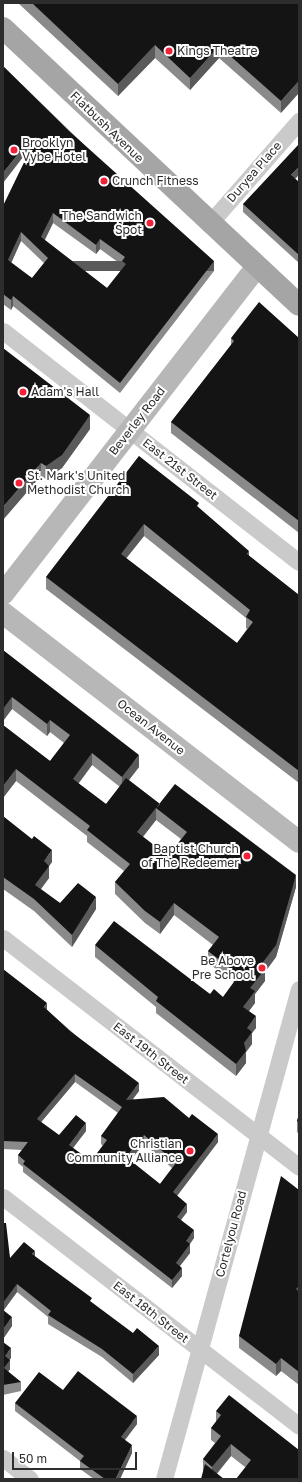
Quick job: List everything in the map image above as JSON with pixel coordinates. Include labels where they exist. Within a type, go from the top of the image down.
[{"type":"main road","name":"Flatbush Avenue","points":[[3,28],[209,224],[299,306]]},
{"type":"street","name":"Duryea Place","points":[[209,224],[299,121]]},
{"type":"street","name":"Beverley Road","points":[[3,594],[256,268]]},
{"type":"street","name":"East 21st Street","points":[[3,332],[299,562]]},
{"type":"street","name":"Ocean Avenue","points":[[3,613],[299,842]]},
{"type":"street","name":"East 19th Street","points":[[3,938],[299,1168]]},
{"type":"street","name":"Cortelyou Road","points":[[164,1479],[299,988]]},
{"type":"street","name":"East 18th Street","points":[[3,1197],[299,1426]]},
{"type":"street","points":[[3,1458],[30,1479]]},
{"type":"building","points":[[32,3],[299,3],[299,81],[281,101],[219,46],[190,78],[155,45],[118,84]]},
{"type":"building","points":[[3,66],[69,131],[214,261],[120,383],[13,296],[11,300],[3,294],[3,206],[32,146],[27,143],[3,173]],"holes":[[[53,213],[96,245],[100,239],[125,257],[122,261],[126,264],[107,288],[41,237]],[[21,232],[48,258],[32,278],[8,260]]]},
{"type":"building","points":[[299,144],[299,167],[291,175],[299,182],[299,255],[243,204]]},
{"type":"building","points":[[259,302],[299,338],[299,521],[171,422],[234,341],[231,338]]},
{"type":"building","name":"Adam's Hall","points":[[3,348],[90,415],[62,455],[46,466],[41,463],[3,507]]},
{"type":"building","points":[[139,456],[199,503],[197,506],[249,551],[247,554],[299,595],[299,771],[46,577]],"holes":[[[144,524],[250,610],[246,617],[253,622],[237,643],[121,554]]]},
{"type":"building","points":[[3,650],[139,755],[122,777],[92,753],[73,779],[106,804],[126,778],[159,804],[175,784],[296,875],[276,945],[260,966],[265,969],[250,988],[255,991],[243,1007],[256,1016],[247,1028],[252,1032],[244,1043],[246,1051],[236,1064],[156,1001],[158,997],[95,945],[114,921],[210,994],[214,989],[223,997],[239,975],[208,951],[219,937],[174,903],[160,922],[145,911],[115,882],[130,864],[87,830],[90,826],[16,769],[3,786],[3,725],[50,761],[70,735],[50,720],[47,724],[12,697],[3,709]],"holes":[[[156,808],[187,832],[168,856],[137,832]]]},
{"type":"building","points":[[3,816],[32,839],[34,836],[52,850],[44,861],[49,866],[35,885],[60,903],[78,883],[96,897],[72,935],[34,899],[3,877]]},
{"type":"building","points":[[3,969],[47,1003],[44,1007],[70,1031],[139,1083],[126,1100],[164,1097],[189,1118],[192,1114],[218,1134],[173,1192],[187,1204],[177,1217],[194,1230],[186,1241],[190,1244],[176,1263],[182,1268],[172,1280],[23,1164],[25,1161],[18,1155],[28,1142],[3,1141]],"holes":[[[75,1074],[122,1107],[101,1136],[107,1140],[91,1161],[69,1145],[86,1123],[76,1115],[59,1135],[37,1119]],[[144,1135],[176,1163],[160,1184],[126,1157]]]},
{"type":"building","points":[[281,1176],[299,1190],[299,1286],[296,1289],[299,1292],[299,1372],[281,1358],[276,1364],[239,1336]]},
{"type":"building","points":[[3,1223],[6,1223],[10,1258],[24,1242],[35,1251],[32,1254],[92,1298],[90,1301],[133,1333],[137,1328],[159,1346],[133,1374],[102,1349],[48,1315],[51,1311],[17,1284],[3,1303]]},
{"type":"building","points":[[3,1310],[12,1317],[3,1329]]},
{"type":"building","points":[[3,1342],[11,1348],[5,1356],[10,1360],[4,1368],[21,1382],[3,1385]]},
{"type":"building","points":[[78,1371],[137,1416],[121,1437],[132,1445],[116,1478],[105,1479],[80,1461],[84,1456],[15,1403],[39,1372],[63,1390]]},
{"type":"building","points":[[229,1395],[299,1450],[299,1479],[236,1479],[251,1460],[231,1444],[212,1467],[203,1459],[221,1436],[211,1428],[221,1415],[216,1411]]},
{"type":"building","points":[[205,1464],[224,1479],[201,1479]]},
{"type":"place","name":"Kings Theatre","points":[[169,51]]},
{"type":"place","name":"Brooklyn Vybe Hotel","points":[[14,150]]},
{"type":"place","name":"Crunch Fitness","points":[[104,181]]},
{"type":"place","name":"The Sandwich Spot","points":[[150,223]]},
{"type":"place","name":"Adam's Hall","points":[[23,392]]},
{"type":"place","name":"St. Mark's United Methodist Church","points":[[19,483]]},
{"type":"place","name":"Baptist Church of The Redeemer","points":[[247,856]]},
{"type":"place","name":"Be Above Pre School","points":[[262,968]]},
{"type":"place","name":"Christian Community Alliance","points":[[190,1151]]}]
